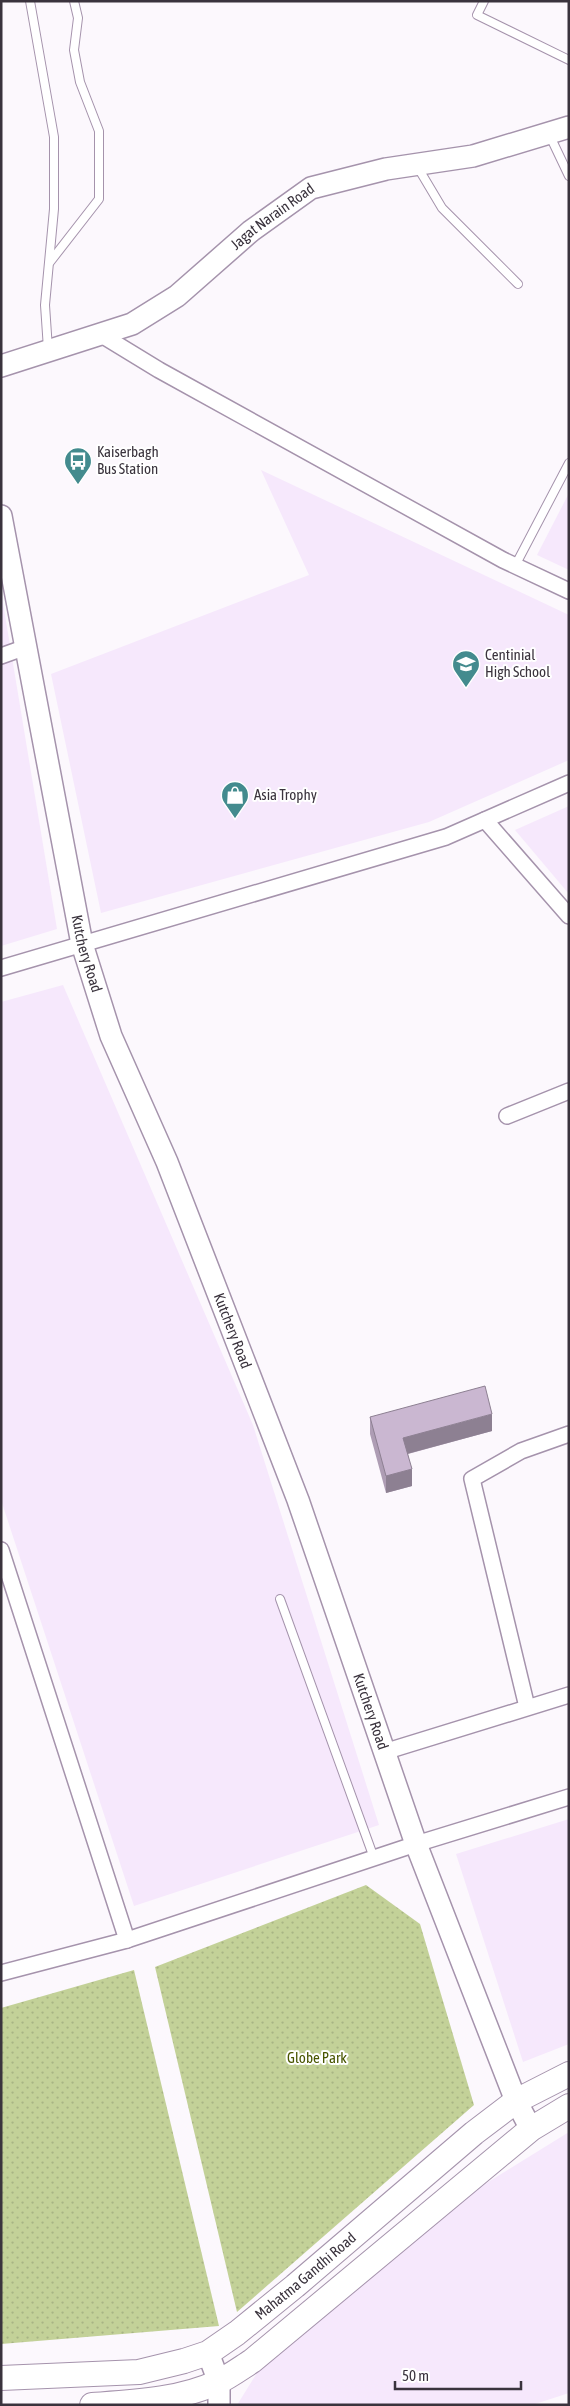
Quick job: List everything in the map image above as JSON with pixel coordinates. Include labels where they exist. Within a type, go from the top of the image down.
[{"type":"main road","name":"Mahatma Gandhi Road","points":[[1,2378],[139,2372],[208,2353],[237,2333],[288,2292],[474,2133],[516,2101],[569,2074]]},
{"type":"main road","name":"Mahatma Gandhi Road","points":[[92,2405],[146,2400],[181,2394],[219,2382],[252,2361],[531,2129],[569,2106]]},
{"type":"street","name":"Jagat Narain Road","points":[[1,366],[132,324],[177,296],[250,231],[311,188],[386,170],[473,156],[569,127]]},
{"type":"street","points":[[100,334],[176,379],[515,566],[569,591]]},
{"type":"street","name":"Kutchery Road","points":[[1,516],[82,944],[110,1036],[167,1162],[298,1500],[416,1844],[516,2101],[531,2129]]},
{"type":"street","points":[[1,656],[26,648]]},
{"type":"street","points":[[1,968],[446,838],[569,783]]},
{"type":"street","points":[[485,820],[569,916]]},
{"type":"street","points":[[508,1116],[569,1091]]},
{"type":"street","points":[[527,1706],[472,1479],[521,1451],[569,1434]]},
{"type":"street","points":[[1,1550],[128,1940]]},
{"type":"street","points":[[384,1752],[527,1706],[569,1695]]},
{"type":"street","points":[[1,1973],[128,1940],[416,1844],[569,1797]]},
{"type":"street","points":[[208,2353],[219,2382],[219,2405]]},
{"type":"lane","points":[[30,1],[54,137],[54,209],[45,305],[48,351]]},
{"type":"lane","points":[[50,262],[99,199],[100,131],[80,82],[74,50],[78,18],[74,1]]},
{"type":"lane","points":[[484,1],[477,15],[569,60]]},
{"type":"lane","points":[[549,134],[569,176]]},
{"type":"lane","points":[[416,165],[442,208],[518,284]]},
{"type":"lane","points":[[515,566],[569,463]]},
{"type":"lane","points":[[280,1599],[374,1858]]},
{"type":"shaded area","points":[[261,470],[569,615],[569,760],[429,822],[101,913],[51,674],[309,575]]},
{"type":"shaded area","points":[[569,493],[569,570],[537,555]]},
{"type":"shaded area","points":[[1,591],[57,929],[1,946]]},
{"type":"shaded area","points":[[569,806],[569,894],[515,830]]},
{"type":"shaded area","points":[[63,985],[253,1425],[379,1825],[134,1906],[1,1500],[1,1002]]},
{"type":"shaded area","points":[[569,1819],[569,2044],[523,2062],[456,1854]]},
{"type":"shaded area","points":[[569,2132],[569,2393],[532,2405],[237,2405],[265,2360],[427,2220]]},
{"type":"green space","name":"Globe Park","points":[[366,1885],[420,1924],[474,2105],[237,2312],[155,1967]]},
{"type":"green space","points":[[134,1970],[219,2326],[1,2344],[1,2008]]},
{"type":"building","points":[[485,1386],[492,1414],[403,1438],[412,1469],[386,1476],[370,1417]]},
{"type":"place","name":"Kaiserbagh Bus Station","points":[[78,485]]},
{"type":"place","name":"Centinial High School","points":[[466,688]]},
{"type":"place","name":"Asia Trophy","points":[[235,819]]}]
